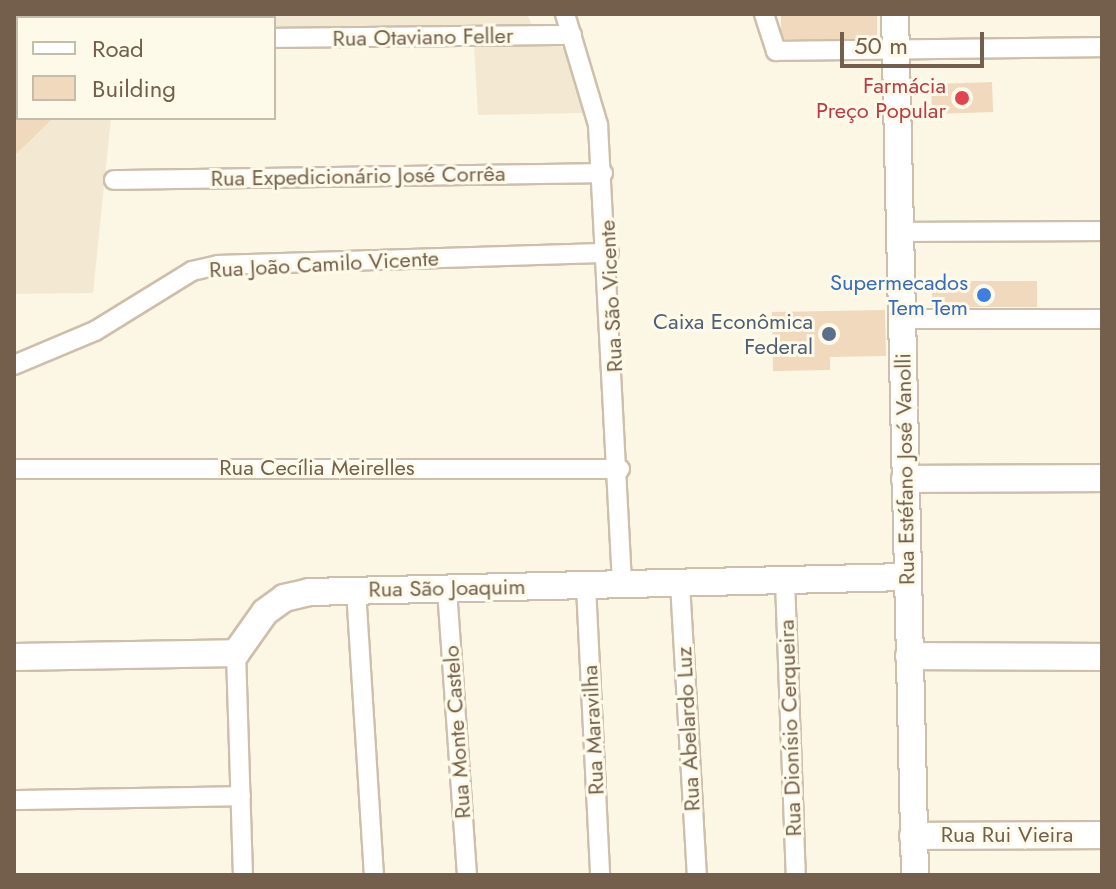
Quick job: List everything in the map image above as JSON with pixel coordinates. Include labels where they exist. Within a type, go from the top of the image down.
[{"type":"street","name":"Rua São Vicente","points":[[565,14],[589,81],[603,173],[620,469],[622,584]]},
{"type":"street","points":[[764,14],[776,51],[1102,47]]},
{"type":"street","name":"Rua Estéfano José Vanolli","points":[[895,14],[915,875]]},
{"type":"street","name":"Rua Otaviano Feller","points":[[276,38],[572,35]]},
{"type":"street","name":"Rua Expedicionário José Corrêa","points":[[114,180],[603,173]]},
{"type":"street","points":[[900,232],[1102,231]]},
{"type":"street","name":"Rua João Camilo Vicente","points":[[14,365],[95,331],[192,271],[218,265],[609,253]]},
{"type":"street","points":[[902,319],[1102,319]]},
{"type":"street","name":"Rua Cecília Meirelles","points":[[14,469],[620,469]]},
{"type":"street","points":[[905,479],[1102,478]]},
{"type":"street","name":"Rua São Joaquim","points":[[236,653],[265,612],[284,598],[356,590],[907,577]]},
{"type":"street","name":"Rua Dionísio Cerqueira","points":[[785,581],[796,875]]},
{"type":"street","name":"Rua Abelardo Luz","points":[[680,583],[697,875]]},
{"type":"street","name":"Rua Maravilha","points":[[586,586],[600,875]]},
{"type":"street","name":"Rua Monte Castelo","points":[[447,589],[467,875]]},
{"type":"street","points":[[356,590],[374,875]]},
{"type":"street","points":[[14,657],[236,653],[243,875]]},
{"type":"street","points":[[909,656],[1102,657]]},
{"type":"street","points":[[14,800],[241,796]]},
{"type":"street","name":"Rua Rui Vieira","points":[[913,836],[1102,835]]},
{"type":"shaded area","points":[[14,14],[527,14],[534,29],[276,27],[276,16],[16,16],[16,120],[111,120],[93,293],[14,294]]},
{"type":"shaded area","points":[[554,43],[568,50],[584,113],[478,115],[474,45]]},
{"type":"building","points":[[781,14],[877,14],[877,39],[781,39]]},
{"type":"building","name":"Farmácia Preço Popular","points":[[992,82],[993,112],[932,114],[931,84]]},
{"type":"building","points":[[14,118],[51,120],[14,156]]},
{"type":"building","name":"Supermecados Tem Tem","points":[[932,281],[1037,281],[1037,307],[932,307]]},
{"type":"building","name":"Caixa Econômica Federal","points":[[885,310],[886,356],[830,357],[830,370],[773,371],[772,312]]},
{"type":"place","name":"Farmácia Preço Popular","points":[[962,98]]},
{"type":"place","name":"Supermecados Tem Tem","points":[[984,295]]},
{"type":"place","name":"Caixa Econômica Federal","points":[[829,334]]}]
